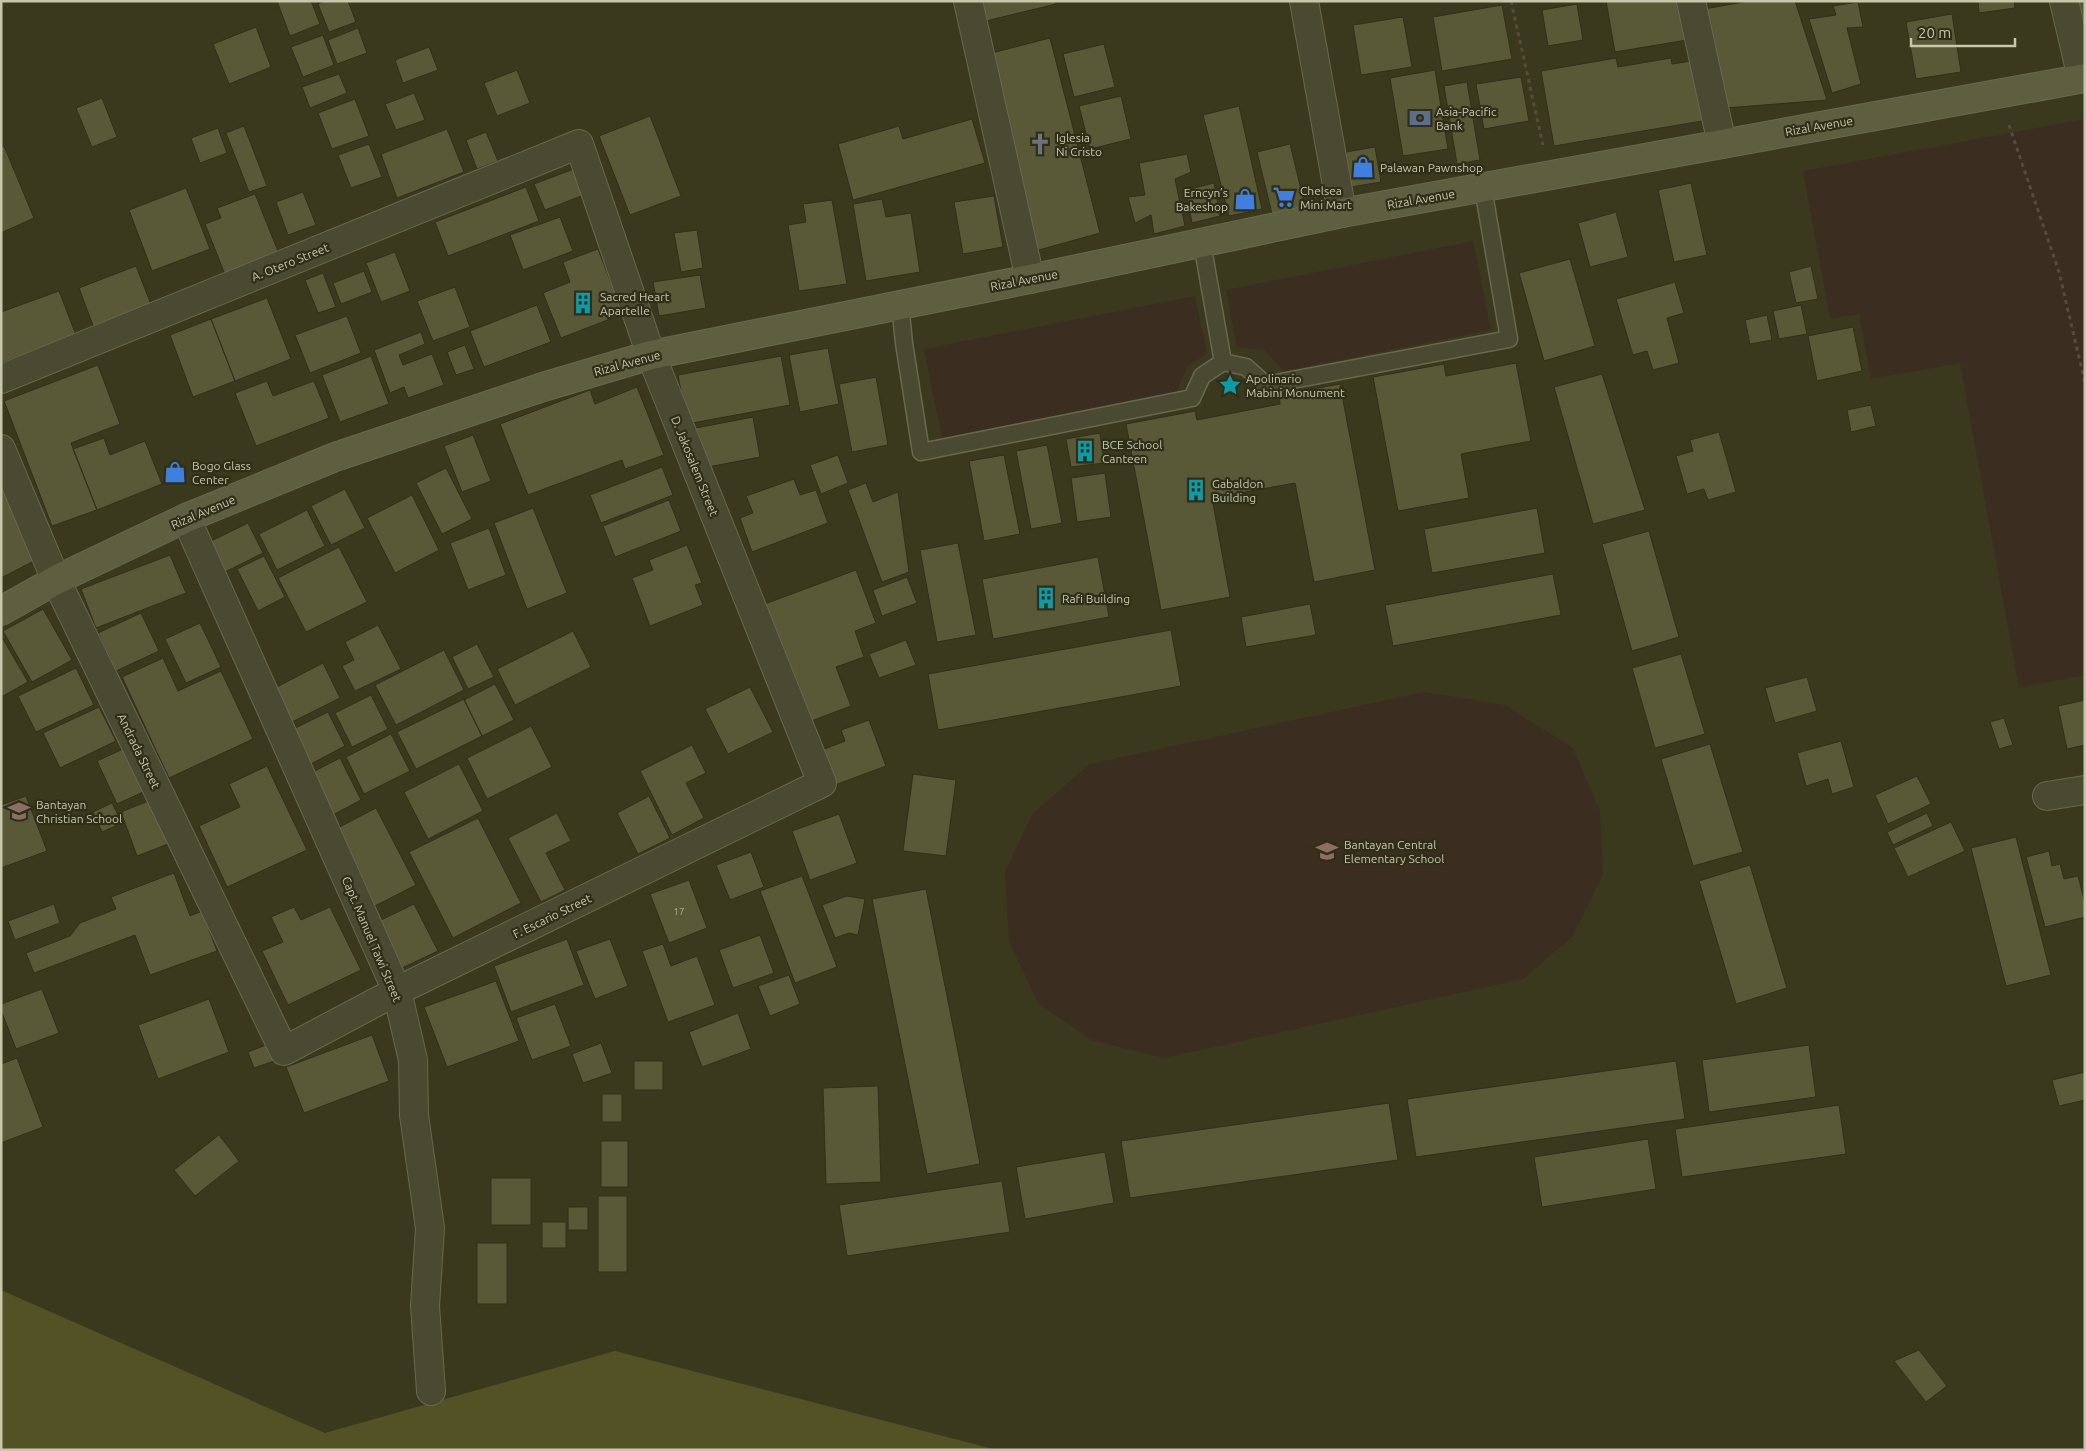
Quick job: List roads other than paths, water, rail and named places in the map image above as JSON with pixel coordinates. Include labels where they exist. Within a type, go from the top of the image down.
[{"type":"main road","name":"Rizal Avenue","points":[[1,611],[56,580],[186,518],[335,457],[543,387],[651,355],[1030,279],[1342,213],[2084,78]]},
{"type":"street","points":[[968,1],[1030,279]]},
{"type":"street","points":[[1304,1],[1342,213]]},
{"type":"street","points":[[1691,1],[1722,144]]},
{"type":"street","points":[[2064,1],[2084,78]]},
{"type":"street","name":"D. Jakosalem Street","points":[[579,144],[651,355],[822,783]]},
{"type":"street","name":"A. Otero Street","points":[[1,380],[579,144]]},
{"type":"street","name":"Andrada Street","points":[[1,449],[56,580],[284,1051]]},
{"type":"street","name":"Capt. Manuel Tawi Street","points":[[186,518],[397,992],[413,1060],[414,1115],[430,1228],[425,1306],[431,1391]]},
{"type":"street","name":"F. Escario Street","points":[[284,1051],[397,992],[822,783]]},
{"type":"street","points":[[2047,796],[2085,790]]},
{"type":"lane","points":[[900,304],[904,343],[921,452],[1192,398],[1202,376],[1223,362],[1246,367],[1266,385],[1509,339],[1483,188]]},
{"type":"lane","points":[[1202,243],[1223,362]]},
{"type":"place","name":"Asia-Pacific Bank","points":[[1420,118]]},
{"type":"place","name":"Iglesia Ni Cristo","points":[[1040,144]]},
{"type":"place","name":"Palawan Pawnshop","points":[[1363,167]]},
{"type":"place","name":"Chelsea Mini Mart","points":[[1284,197]]},
{"type":"place","name":"Erncyn’s Bakeshop","points":[[1245,199]]},
{"type":"place","name":"Sacred Heart Apartelle","points":[[583,303]]},
{"type":"place","name":"Apolinario Mabini Monument","points":[[1230,385]]},
{"type":"place","name":"BCE School Canteen","points":[[1085,451]]},
{"type":"place","name":"Bogo Glass Center","points":[[175,472]]},
{"type":"place","name":"Gabaldon Building","points":[[1196,490]]},
{"type":"place","name":"Rafi Building","points":[[1046,598]]},
{"type":"place","name":"Bantayan Christian School","points":[[19,811]]},
{"type":"place","name":"Bantayan Central Elementary School","points":[[1327,851]]}]
